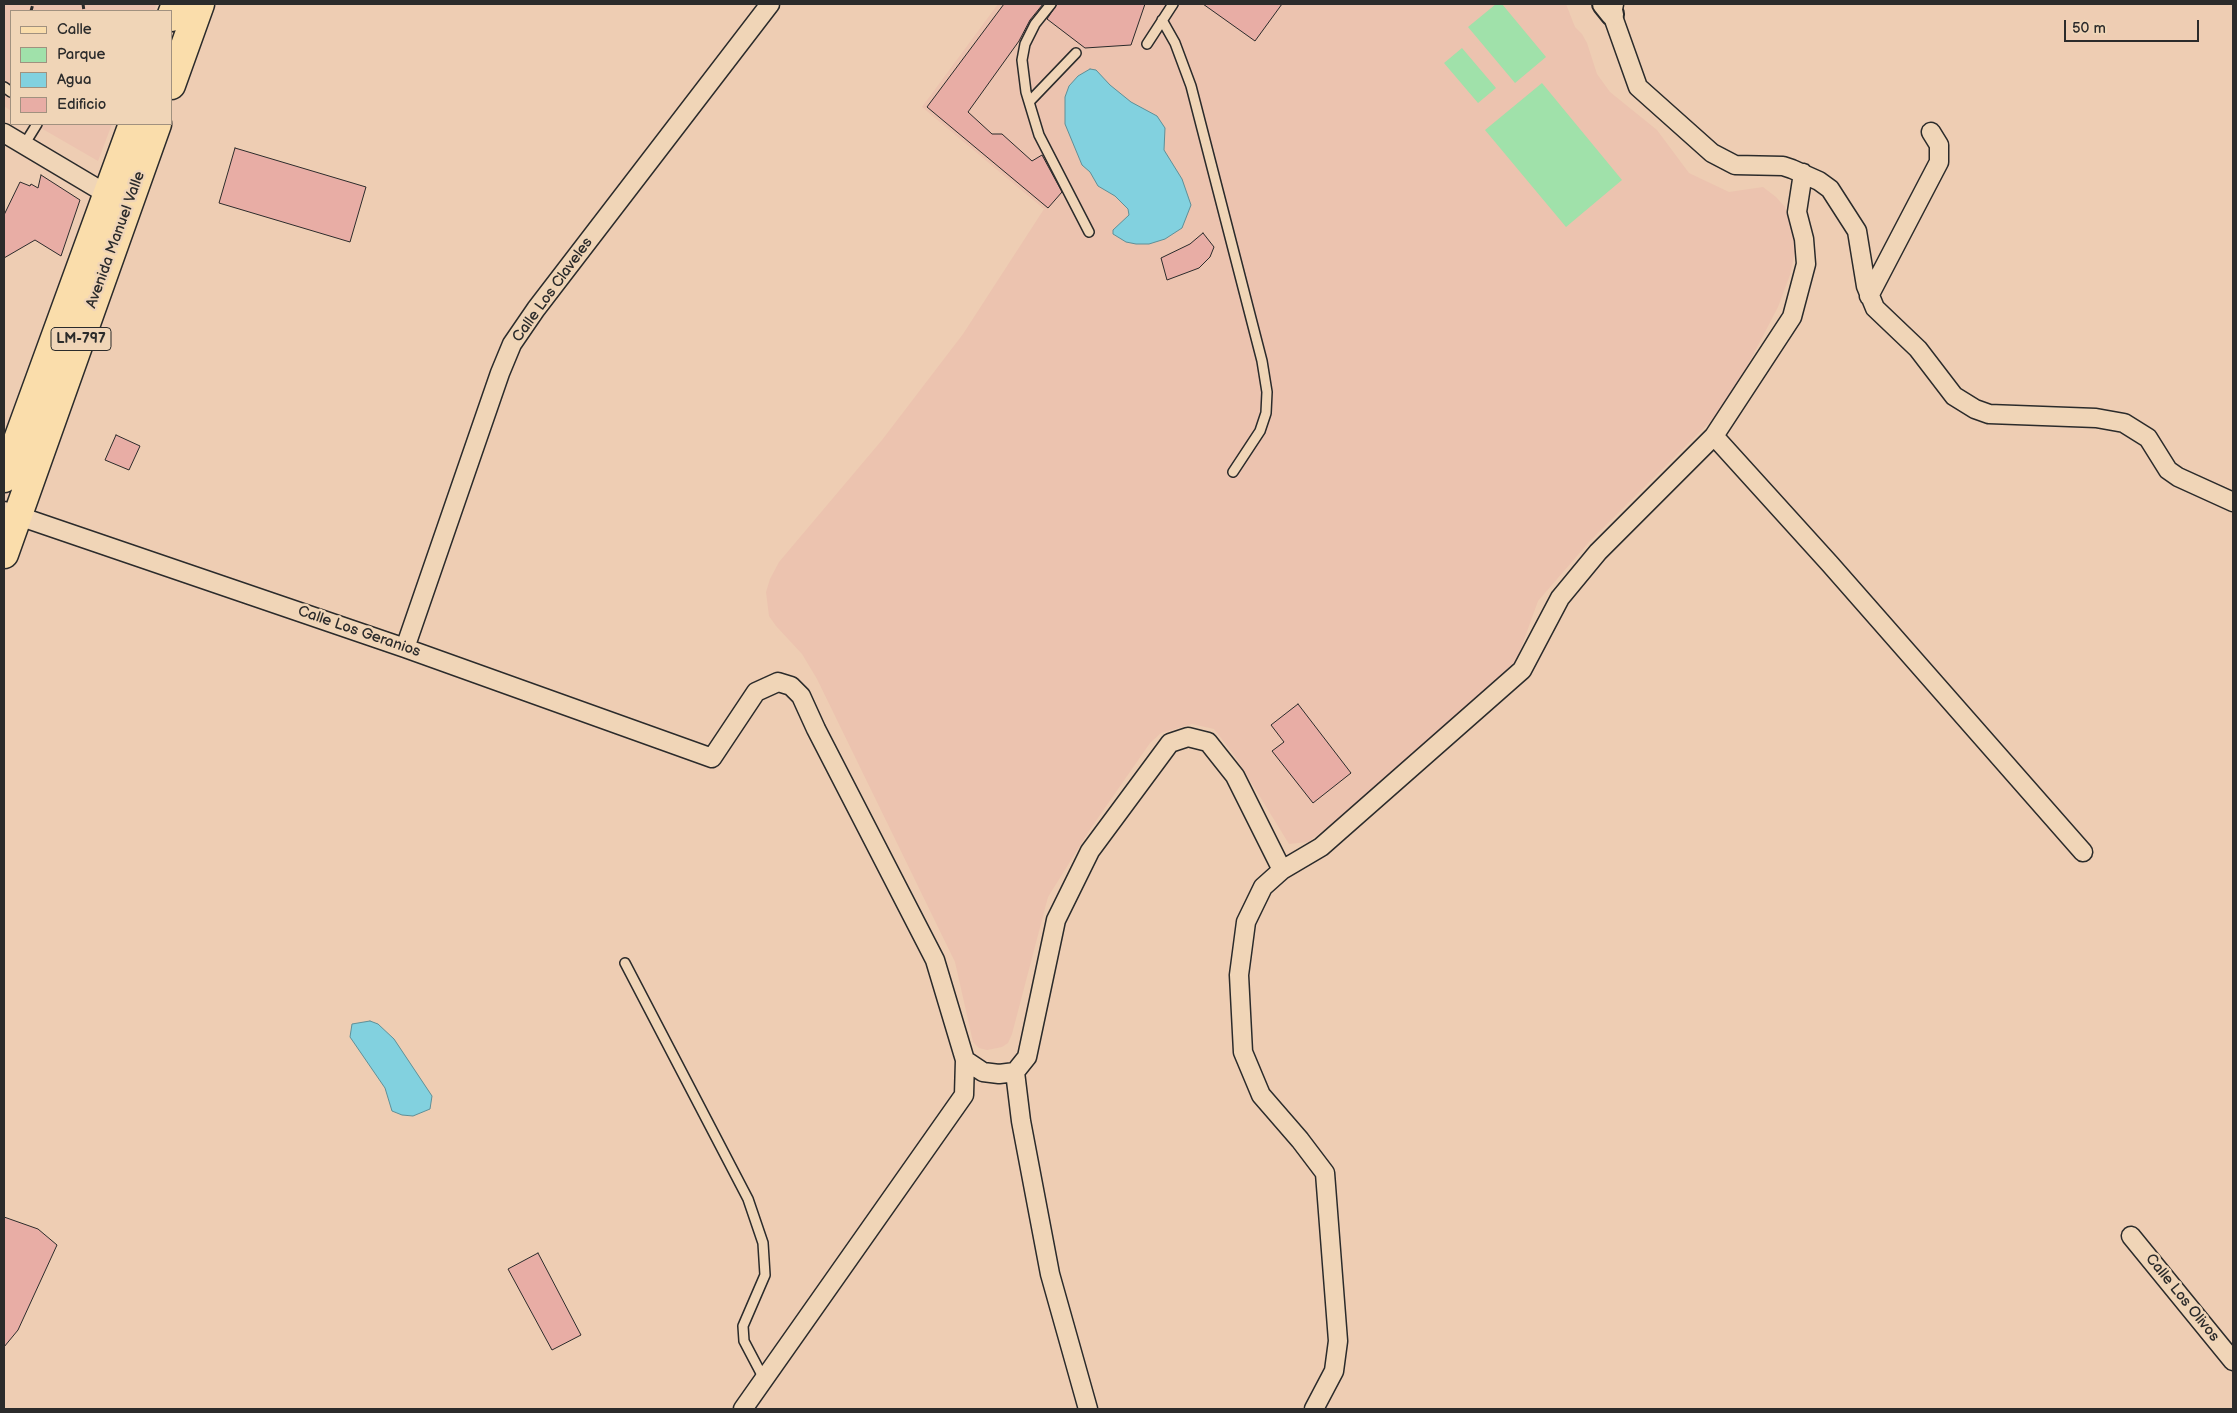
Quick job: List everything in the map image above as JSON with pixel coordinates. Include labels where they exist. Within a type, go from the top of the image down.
[{"type":"main road","points":[[172,82],[200,4]]},
{"type":"main road","name":"Avenida Manuel Valle","points":[[4,554],[10,514],[118,200],[133,125]]},
{"type":"main road","name":"Avenida Manuel Valle","points":[[4,478],[118,200],[156,125]]},
{"type":"street","name":"Calle Los Claveles","points":[[405,648],[500,372],[512,344],[536,309],[770,4]]},
{"type":"street","points":[[1610,7],[1638,86],[1712,153],[1735,165],[1783,166],[1803,172],[1830,189],[1857,231],[1869,296],[1874,308],[1918,349],[1954,396],[1965,404],[1989,414],[2096,418],[2124,423],[2148,438],[2168,470],[2233,502]]},
{"type":"street","points":[[1869,296],[1939,162],[1939,145],[1931,132]]},
{"type":"street","points":[[4,133],[118,200]]},
{"type":"street","points":[[1314,1409],[1334,1371],[1338,1341],[1325,1173],[1300,1140],[1261,1095],[1243,1052],[1239,975],[1246,922],[1263,887],[1282,870],[1321,847],[1522,670],[1560,598],[1598,552],[1714,436],[1792,317],[1806,264],[1804,239],[1797,212],[1803,172]]},
{"type":"street","points":[[1714,436],[1830,564],[2083,852]]},
{"type":"street","name":"Calle Los Geranios","points":[[10,514],[405,648],[712,758],[756,692],[778,682],[791,686],[801,696],[816,729],[935,960],[965,1060]]},
{"type":"street","points":[[965,1060],[983,1072],[1000,1074],[1015,1072],[1027,1057],[1056,920],[1090,851],[1170,743],[1188,737],[1208,742],[1235,776],[1282,870]]},
{"type":"street","points":[[743,1409],[964,1095],[965,1060]]},
{"type":"street","points":[[1015,1072],[1021,1122],[1050,1274],[1088,1409]]},
{"type":"street","name":"Calle Los Olivos","points":[[2131,1236],[2233,1361]]},
{"type":"lane","points":[[1051,4],[1035,24],[1025,44],[1022,60],[1029,102],[1039,135],[1089,232]]},
{"type":"lane","points":[[1148,44],[1173,4]]},
{"type":"lane","points":[[1162,20],[1175,43],[1191,86],[1263,369],[1267,392],[1260,432],[1233,472]]},
{"type":"lane","points":[[1029,102],[1076,53]]},
{"type":"lane","points":[[24,145],[35,125]]},
{"type":"lane","points":[[625,963],[748,1199],[763,1243],[765,1275],[743,1326],[744,1341],[764,1379]]},
{"type":"shaded area","points":[[4,4],[157,4],[154,10],[10,10],[10,110],[4,106]]},
{"type":"shaded area","points":[[998,4],[1566,4],[1575,27],[1587,43],[1597,74],[1610,92],[1657,130],[1689,173],[1729,192],[1763,187],[1776,197],[1785,207],[1796,247],[1790,275],[1778,307],[1727,405],[1590,541],[1538,601],[1512,673],[1389,781],[1308,842],[1289,844],[1235,756],[1214,729],[1192,724],[1161,733],[1150,743],[1091,828],[1048,897],[1012,1034],[1008,1043],[1002,1047],[987,1050],[979,1048],[973,1042],[955,962],[817,679],[802,654],[769,616],[766,592],[779,562],[882,440],[963,334],[1044,209],[922,107]]},
{"type":"shaded area","points":[[36,125],[112,125],[98,161]]},
{"type":"green space","points":[[1496,4],[1502,4],[1546,57],[1515,83],[1468,27]]},
{"type":"green space","points":[[1462,48],[1496,88],[1478,103],[1444,63]]},
{"type":"green space","points":[[1542,83],[1622,180],[1566,227],[1485,130]]},
{"type":"water","points":[[1090,69],[1096,70],[1110,85],[1131,102],[1157,116],[1165,128],[1164,150],[1182,179],[1191,205],[1182,228],[1165,239],[1149,244],[1136,244],[1126,242],[1113,234],[1113,230],[1129,215],[1128,209],[1115,196],[1098,186],[1090,172],[1082,165],[1065,124],[1065,97],[1069,86],[1078,76]]},
{"type":"water","points":[[370,1021],[378,1024],[394,1039],[432,1096],[430,1109],[413,1116],[402,1115],[392,1111],[385,1088],[350,1037],[352,1024]]},
{"type":"building","points":[[1004,4],[1043,4],[1030,20],[1019,41],[968,112],[992,134],[1002,134],[1032,161],[1042,155],[1062,192],[1048,208],[927,107]]},
{"type":"building","points":[[1057,4],[1145,4],[1131,45],[1085,48],[1047,19]]},
{"type":"building","points":[[1203,4],[1282,4],[1255,41]]},
{"type":"building","points":[[235,148],[366,187],[350,242],[219,203]]},
{"type":"building","points":[[41,175],[80,200],[61,256],[35,240],[4,258],[4,215],[20,182],[30,186],[31,184],[38,188]]},
{"type":"building","points":[[1203,233],[1214,247],[1210,257],[1199,268],[1167,280],[1161,258],[1190,244]]},
{"type":"building","points":[[116,435],[140,446],[129,470],[105,460]]},
{"type":"building","points":[[1298,704],[1351,773],[1313,803],[1272,751],[1284,742],[1271,725]]},
{"type":"building","points":[[4,1217],[38,1229],[57,1245],[18,1330],[4,1347]]},
{"type":"building","points":[[538,1253],[581,1335],[552,1350],[508,1269]]}]
